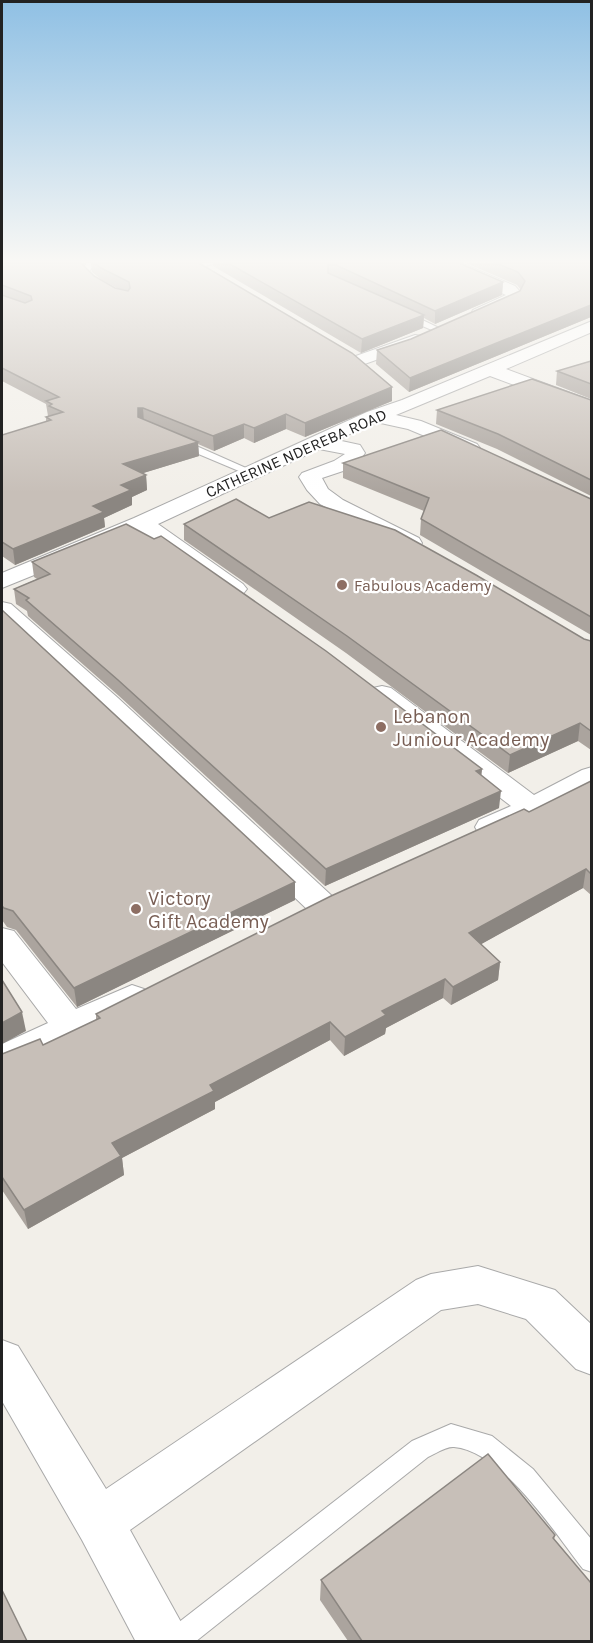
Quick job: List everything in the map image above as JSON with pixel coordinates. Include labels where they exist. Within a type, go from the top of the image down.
[{"type":"street","points":[[376,375],[354,358],[402,346],[416,340]]},
{"type":"street","name":"CATHERINE NDEREBA ROAD","points":[[2,581],[142,523],[374,416],[409,404],[558,340]]},
{"type":"street","points":[[488,369],[591,408]]},
{"type":"street","points":[[393,389],[409,404]]},
{"type":"street","points":[[374,416],[414,425],[491,458]]},
{"type":"street","points":[[318,443],[353,449],[355,453],[354,458],[346,464],[314,473],[309,477],[314,488],[338,507],[369,520],[426,552]]},
{"type":"street","points":[[142,523],[194,558],[252,602]]},
{"type":"street","points":[[2,609],[108,704],[321,904]]},
{"type":"street","points":[[364,681],[532,808]]},
{"type":"street","points":[[464,839],[532,808],[591,776]]},
{"type":"street","points":[[292,918],[352,890]]},
{"type":"street","points":[[2,939],[71,1028]]},
{"type":"street","points":[[2,1060],[160,984]]},
{"type":"street","points":[[99,1523],[430,1293],[478,1285],[540,1304],[591,1355]]},
{"type":"street","points":[[2,1360],[99,1523],[164,1641]]},
{"type":"lane","points":[[175,440],[250,472]]},
{"type":"lane","points":[[174,1641],[420,1449],[451,1435],[484,1444],[525,1478],[591,1560]]},
{"type":"building","points":[[2,340],[329,340],[352,353],[392,387],[305,423],[286,414],[254,428],[244,424],[213,436],[138,408],[138,417],[198,442],[123,464],[146,475],[121,485],[131,490],[93,506],[104,512],[13,549],[2,542],[2,435],[51,420],[46,417],[63,412],[49,406],[52,404],[46,401],[59,397],[2,368]]},
{"type":"building","points":[[409,340],[505,340],[410,378],[377,350]]},
{"type":"building","points":[[591,361],[591,384],[557,371]]},
{"type":"building","points":[[532,379],[591,400],[591,480],[498,434],[437,410]]},
{"type":"building","points":[[441,430],[591,499],[591,617],[421,519],[429,498],[343,463]]},
{"type":"building","points":[[236,499],[269,518],[309,502],[395,530],[591,641],[591,731],[580,723],[510,755],[347,636],[184,524]]},
{"type":"building","points":[[126,524],[154,539],[161,536],[326,651],[482,769],[476,771],[501,791],[326,869],[118,680],[26,600],[29,598],[14,589],[50,574],[32,562]]},
{"type":"building","points":[[2,610],[295,882],[74,988],[13,911],[2,906]]},
{"type":"building","points":[[591,781],[591,874],[586,869],[469,933],[500,962],[453,987],[445,979],[382,1011],[386,1015],[345,1037],[330,1022],[210,1085],[214,1091],[112,1143],[121,1156],[24,1210],[2,1177],[2,1054],[40,1039],[43,1045],[100,1018],[96,1014],[331,896],[524,809],[529,812]]},
{"type":"building","points":[[2,980],[22,1012],[2,1023]]},
{"type":"building","points":[[488,1454],[555,1535],[553,1538],[591,1583],[591,1641],[362,1641],[321,1580]]},
{"type":"building","points":[[2,1590],[27,1641],[2,1641]]},
{"type":"place","name":"Fabulous Academy","points":[[342,585]]},
{"type":"place","name":"Lebanon Juniour Academy","points":[[381,727]]},
{"type":"place","name":"Victory Gift Academy","points":[[136,909]]}]
